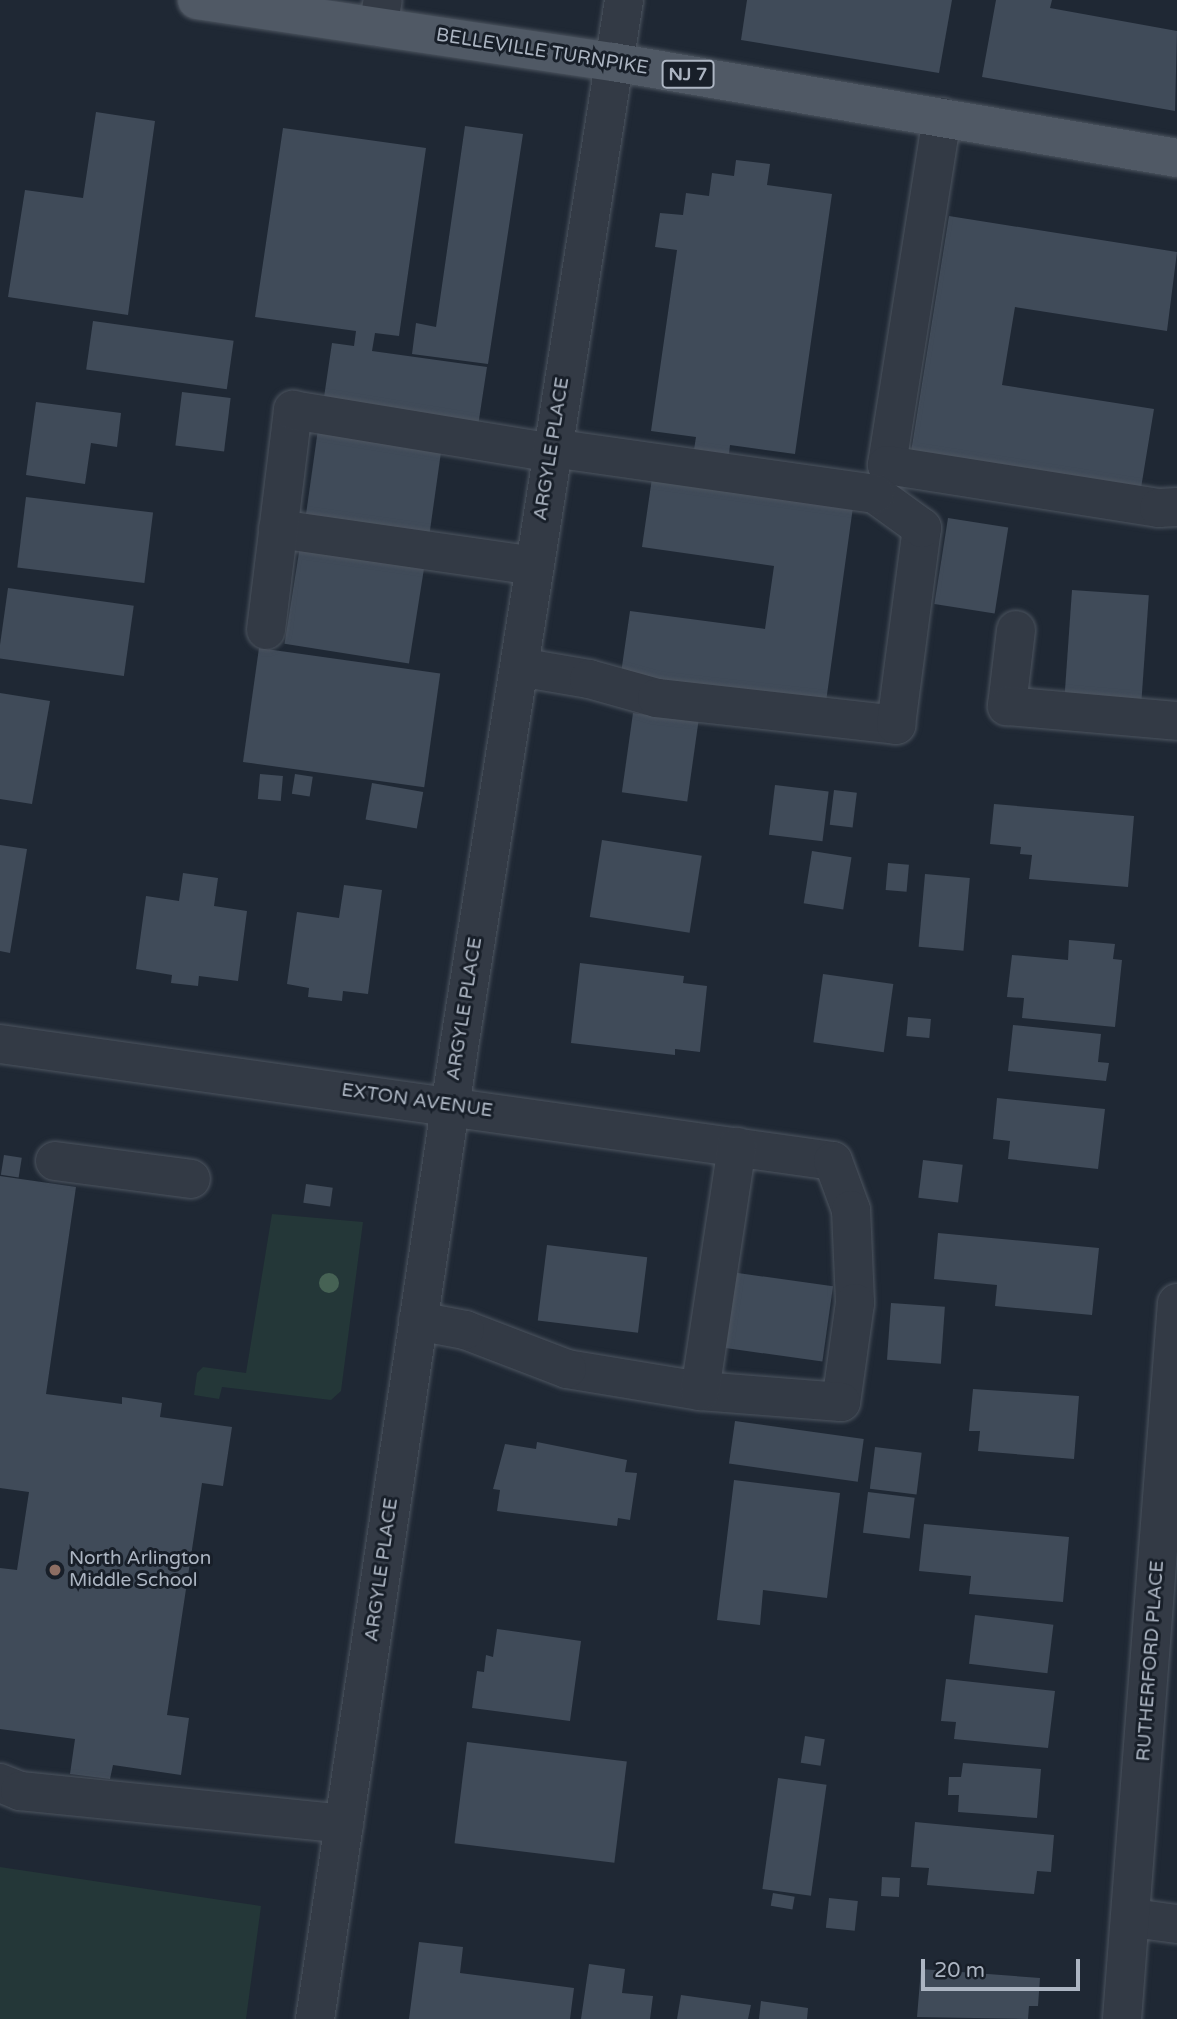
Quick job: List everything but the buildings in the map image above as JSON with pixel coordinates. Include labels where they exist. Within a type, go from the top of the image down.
[{"type":"main road","name":"BELLEVILLE TURNPIKE","points":[[197,0],[380,13],[613,62],[1177,158]]},
{"type":"street","name":"ARGYLE PLACE","points":[[315,2019],[450,1105],[624,0]]},
{"type":"street","points":[[942,117],[887,465],[1159,508],[1177,507]]},
{"type":"street","points":[[266,630],[293,410],[552,451],[875,494],[922,528],[896,724],[657,698],[589,679],[519,667]]},
{"type":"street","points":[[278,529],[534,566]]},
{"type":"street","points":[[1016,630],[1007,706],[1177,721]]},
{"type":"street","name":"EXTON AVENUE","points":[[0,1044],[450,1105],[833,1161],[855,1234],[855,1303],[841,1402],[700,1391]]},
{"type":"street","points":[[418,1321],[465,1330],[567,1369],[700,1391],[737,1147]]},
{"type":"street","points":[[55,1161],[191,1179]]},
{"type":"street","name":"RUTHERFORD PLACE","points":[[1122,2019],[1133,1919],[1177,1303]]},
{"type":"street","points":[[0,1783],[20,1791],[344,1824]]},
{"type":"street","points":[[1133,1919],[1177,1924]]},
{"type":"shaded area","points":[[272,1214],[363,1222],[341,1391],[331,1400],[222,1387],[219,1399],[194,1395],[197,1373],[203,1367],[246,1373]]},
{"type":"shaded area","points":[[0,1867],[261,1906],[246,2019],[0,2019]]},
{"type":"place","name":"North Arlington Middle School","points":[[55,1570]]}]
